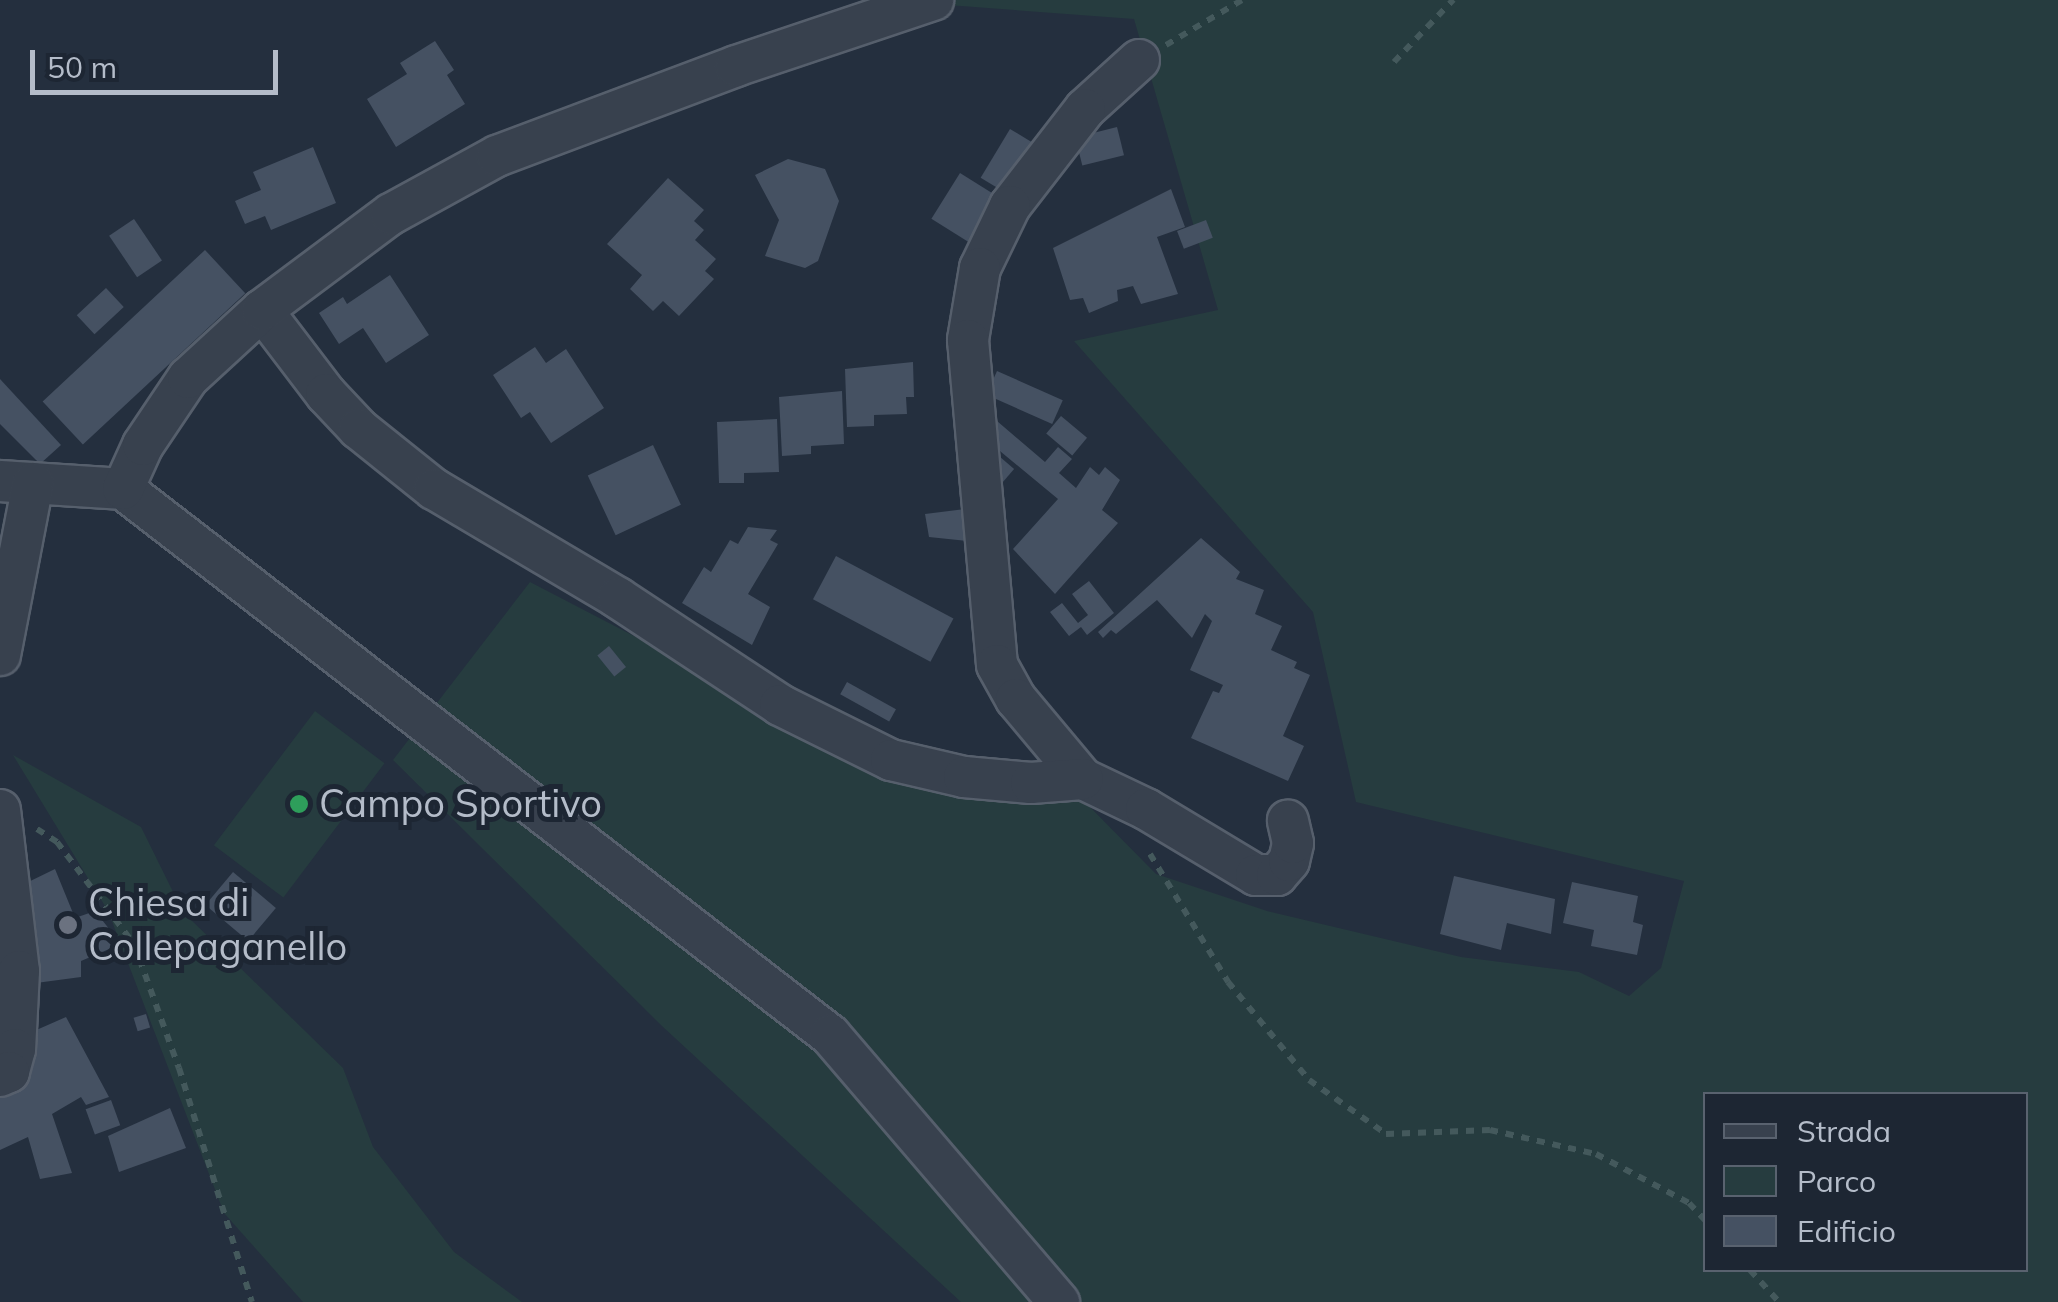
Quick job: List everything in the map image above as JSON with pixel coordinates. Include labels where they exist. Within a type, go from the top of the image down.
[{"type":"street","points":[[122,489],[143,445],[188,378],[262,310],[391,214],[497,156],[736,66],[933,0]]},
{"type":"street","points":[[1139,60],[1084,109],[1010,206],[980,268],[968,340],[997,665],[1016,699],[1084,779],[1146,809],[1256,875],[1276,876],[1289,861],[1293,844],[1288,821]]},
{"type":"street","points":[[262,310],[326,394],[359,429],[434,488],[618,598],[780,706],[890,760],[964,777],[1031,783],[1084,779]]},
{"type":"street","points":[[0,655],[16,482],[122,489],[830,1035],[1060,1302]]},
{"type":"street","points":[[0,1076],[10,1072],[16,1049],[19,971],[13,816]]},
{"type":"path","points":[[1139,60],[1242,0]]},
{"type":"path","points":[[1394,62],[1453,0]]},
{"type":"path","points":[[13,816],[58,842],[134,944],[179,1068],[252,1302]]},
{"type":"path","points":[[1147,848],[1228,982],[1309,1080],[1386,1134],[1490,1130],[1596,1154],[1689,1203],[1703,1218]]},
{"type":"path","points":[[1752,1272],[1778,1302]]},
{"type":"green space","points":[[881,0],[2058,0],[2058,1302],[961,1302],[662,1026],[393,760],[530,582],[890,769],[1086,803],[1156,874],[1267,911],[1461,957],[1579,972],[1629,996],[1661,968],[1684,881],[1356,802],[1313,612],[1074,341],[1218,310],[1134,19]]},
{"type":"green space","name":"Campo Sportivo","points":[[315,711],[384,763],[283,898],[214,845]]},
{"type":"green space","points":[[13,755],[141,827],[183,912],[343,1068],[373,1147],[454,1252],[522,1302],[303,1302],[224,1213],[108,911]]},
{"type":"building","points":[[435,41],[454,70],[447,75],[465,104],[396,147],[367,99],[407,74],[400,63]]},
{"type":"building","points":[[1117,127],[1124,155],[1082,166],[1075,137]]},
{"type":"building","points":[[1010,129],[1035,144],[1006,193],[981,178]]},
{"type":"building","points":[[313,147],[336,203],[271,230],[265,216],[245,224],[235,201],[261,190],[253,172]]},
{"type":"building","points":[[788,159],[825,169],[839,201],[818,261],[805,268],[765,256],[779,220],[755,175]]},
{"type":"building","points":[[960,173],[1002,199],[973,245],[931,219]]},
{"type":"building","points":[[668,178],[704,210],[694,221],[704,230],[695,240],[716,259],[705,271],[714,279],[679,316],[663,301],[653,311],[630,289],[642,275],[607,244]]},
{"type":"building","points":[[1171,189],[1185,227],[1157,237],[1178,294],[1141,304],[1133,286],[1117,290],[1118,301],[1089,313],[1083,298],[1070,300],[1053,248]]},
{"type":"building","points":[[134,219],[162,260],[137,277],[109,236]]},
{"type":"building","points":[[1206,220],[1213,238],[1184,249],[1177,231]]},
{"type":"building","points":[[205,250],[245,293],[83,445],[43,401]]},
{"type":"building","points":[[390,275],[429,335],[386,363],[363,328],[339,344],[319,313],[343,297],[347,304]]},
{"type":"building","points":[[106,288],[124,307],[94,334],[77,315]]},
{"type":"building","points":[[535,347],[546,363],[566,349],[604,408],[551,443],[530,412],[521,418],[493,375]]},
{"type":"building","points":[[913,362],[914,397],[906,397],[907,414],[874,415],[874,426],[847,427],[845,369]]},
{"type":"building","points":[[997,371],[1063,400],[1052,424],[986,395]]},
{"type":"building","points":[[0,379],[61,445],[40,464],[0,424]]},
{"type":"building","points":[[842,391],[844,444],[811,446],[811,454],[782,456],[779,397]]},
{"type":"building","points":[[1061,416],[1087,438],[1072,455],[1046,434]]},
{"type":"building","points":[[777,419],[779,472],[744,473],[744,483],[719,483],[717,422]]},
{"type":"building","points":[[997,421],[1045,462],[1058,447],[1072,459],[1059,473],[1076,488],[1090,467],[1099,475],[1105,467],[1120,480],[1102,510],[1118,523],[1055,594],[1013,549],[1058,499],[983,437]]},
{"type":"building","points":[[653,445],[681,505],[616,535],[588,475]]},
{"type":"building","points":[[999,456],[1014,469],[1002,483],[987,470]]},
{"type":"building","points":[[973,508],[977,542],[929,537],[925,514]]},
{"type":"building","points":[[748,527],[777,530],[770,540],[778,544],[748,594],[770,607],[752,645],[682,603],[704,567],[711,572],[730,540],[738,544]]},
{"type":"building","points":[[1201,538],[1240,572],[1236,579],[1264,590],[1255,614],[1282,626],[1271,650],[1297,662],[1294,668],[1310,675],[1283,736],[1304,746],[1288,781],[1191,738],[1213,691],[1219,693],[1223,685],[1190,670],[1212,621],[1205,614],[1192,638],[1157,600],[1116,634],[1111,630],[1103,638],[1098,632]]},
{"type":"building","points":[[836,556],[953,618],[930,662],[813,599]]},
{"type":"building","points":[[1089,581],[1114,613],[1087,635],[1081,627],[1069,636],[1050,612],[1062,603],[1078,623],[1088,615],[1072,594]]},
{"type":"building","points":[[609,646],[626,667],[614,676],[597,655]]},
{"type":"building","points":[[847,682],[896,709],[889,721],[840,694]]},
{"type":"building","name":"Chiesa di Collepaganello","points":[[55,869],[75,918],[95,911],[121,944],[81,961],[81,977],[36,983],[18,887]]},
{"type":"building","points":[[233,872],[276,908],[248,941],[205,905]]},
{"type":"building","points":[[1454,876],[1555,899],[1551,934],[1507,923],[1501,950],[1440,934]]},
{"type":"building","points":[[1572,882],[1638,896],[1633,922],[1643,925],[1637,955],[1591,946],[1594,930],[1563,923]]},
{"type":"building","points":[[146,1014],[150,1027],[138,1031],[134,1018]]},
{"type":"building","points":[[66,1017],[109,1097],[86,1105],[81,1097],[52,1114],[72,1173],[40,1179],[28,1137],[0,1150],[0,1087],[25,1035]]},
{"type":"building","points":[[111,1100],[120,1125],[95,1135],[86,1109]]},
{"type":"building","points":[[170,1108],[186,1148],[119,1172],[108,1136]]},
{"type":"place","name":"Campo Sportivo","points":[[299,804]]},
{"type":"place","name":"Chiesa di Collepaganello","points":[[68,925]]}]
